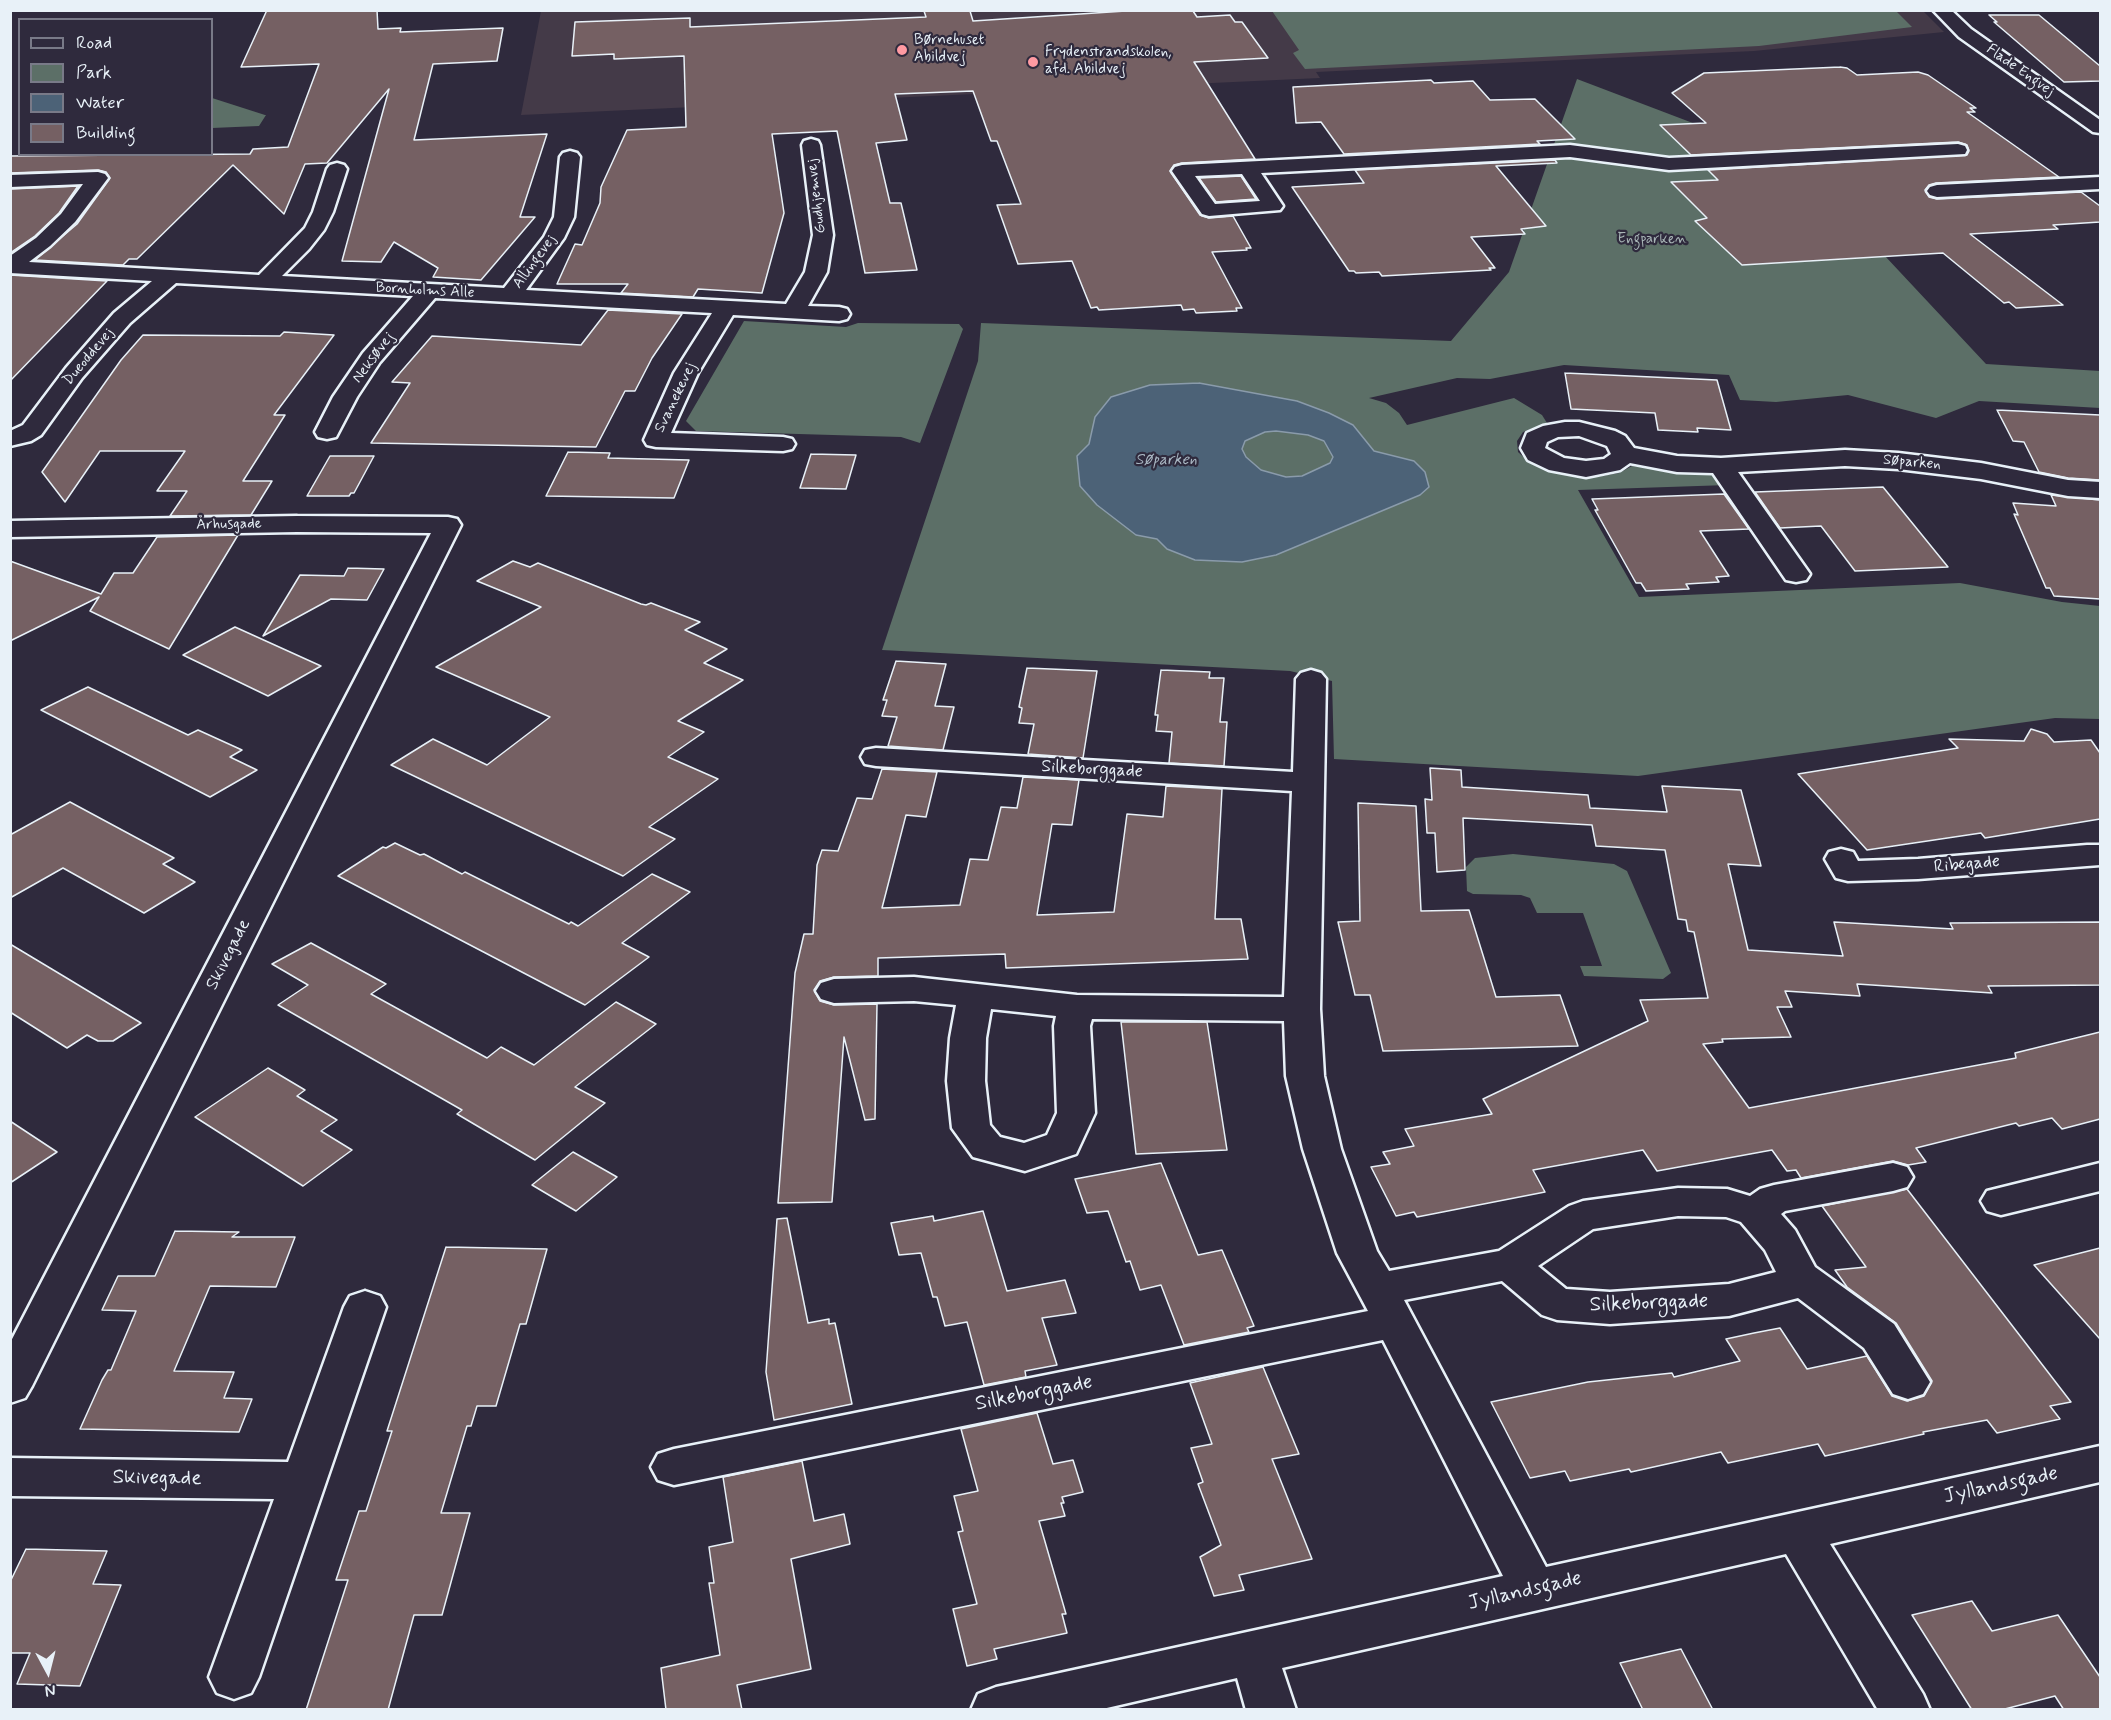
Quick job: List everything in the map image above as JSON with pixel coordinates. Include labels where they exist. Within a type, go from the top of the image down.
[{"type":"street","name":"Flade Engvej","points":[[1941,10],[1965,33],[2100,128]]},
{"type":"street","name":"Gudhjemvej","points":[[794,312],[816,272],[823,235],[811,145]]},
{"type":"street","points":[[1248,168],[1570,151],[1669,164],[1958,150]]},
{"type":"street","points":[[1885,154],[2013,188]]},
{"type":"street","name":"Allingevej","points":[[510,296],[554,238],[564,217],[570,157]]},
{"type":"street","points":[[264,282],[314,230],[323,212],[337,169]]},
{"type":"street","points":[[10,181],[98,178],[68,218],[43,242],[10,267]]},
{"type":"street","points":[[1937,192],[2100,183]]},
{"type":"street","name":"Bornholms Alle","points":[[10,267],[839,314]]},
{"type":"street","name":"Dueoddevej","points":[[10,439],[32,430],[74,373],[122,318],[171,276]]},
{"type":"street","name":"Neksøvej","points":[[327,432],[345,398],[371,358],[429,291]]},
{"type":"street","name":"Svanekevej","points":[[726,308],[686,373],[656,440],[783,444]]},
{"type":"street","name":"Søparken","points":[[1623,454],[1677,464],[1721,465],[1845,458],[1898,461],[1981,471],[2068,488],[2100,490]]},
{"type":"street","points":[[1721,465],[1796,574]]},
{"type":"street","name":"Århusgade","points":[[10,529],[297,524],[448,525]]},
{"type":"street","name":"Skivegade","points":[[10,1386],[448,525]]},
{"type":"street","points":[[1311,679],[1302,1010],[1305,1076],[1322,1149],[1357,1253],[1534,1590]]},
{"type":"street","name":"Silkeborggade","points":[[876,757],[1308,783]]},
{"type":"street","name":"Ribegade","points":[[1841,859],[1848,871],[1918,869],[2100,855]]},
{"type":"street","points":[[834,991],[914,989],[1077,1007],[1302,1010]]},
{"type":"street","points":[[975,997],[968,1038],[966,1081],[971,1128],[987,1147],[1025,1157],[1062,1144],[1076,1113],[1072,1026],[1077,1007]]},
{"type":"street","points":[[1893,1177],[1774,1198],[1755,1212],[1781,1241],[1800,1278],[1879,1336],[1908,1382]]},
{"type":"street","points":[[2001,1201],[2100,1177]]},
{"type":"street","name":"Silkeborggade","points":[[674,1467],[1386,1305],[1510,1264],[1583,1216],[1678,1202],[1727,1203],[1755,1212]]},
{"type":"street","name":"Silkeborggade","points":[[1510,1264],[1529,1283],[1557,1304],[1610,1308],[1729,1300],[1779,1290],[1800,1278]]},
{"type":"street","points":[[234,1677],[365,1307]]},
{"type":"street","name":"Jyllandsgade","points":[[996,1710],[2100,1464]]},
{"type":"street","name":"Skivegade","points":[[10,1477],[304,1481]]},
{"type":"street","points":[[1797,1531],[1905,1710]]},
{"type":"street","points":[[1253,1652],[1271,1710]]},
{"type":"shaded area","name":"Frydenstrandskolen, afd. Abildvej","points":[[1922,10],[1944,32],[1754,51],[1316,72],[1320,78],[521,115],[541,11]]},
{"type":"green space","points":[[1895,10],[1912,27],[1759,46],[1305,69],[1293,53],[1299,50],[1272,11]]},
{"type":"green space","name":"Engparken","points":[[1577,79],[1798,163],[1986,364],[2100,371],[2100,408],[1979,401],[1936,418],[1848,395],[1776,402],[1740,400],[1729,375],[1564,365],[1490,379],[1457,378],[1369,398],[1386,403],[1399,413],[1407,425],[1514,398],[1542,415],[1547,423],[1523,432],[1517,441],[1518,452],[1529,462],[1549,471],[1570,476],[1596,477],[1619,473],[1632,466],[1705,472],[1726,480],[1728,485],[1578,490],[1639,597],[1960,583],[2062,602],[2100,606],[2100,719],[2055,718],[1638,776],[1334,759],[1332,681],[1290,671],[882,650],[978,361],[981,323],[1451,341],[1509,272]]},
{"type":"green space","points":[[213,98],[266,115],[259,126],[213,128]]},
{"type":"green space","points":[[744,321],[846,327],[858,323],[959,324],[963,329],[920,443],[901,437],[696,431],[686,421]]},
{"type":"green space","points":[[1513,854],[1614,864],[1627,871],[1671,973],[1663,979],[1584,976],[1580,966],[1602,966],[1583,913],[1537,913],[1530,898],[1521,895],[1473,894],[1467,891],[1466,867],[1475,858]]},
{"type":"water","name":"Søparken","points":[[1199,383],[1297,401],[1353,425],[1374,451],[1414,461],[1425,472],[1429,487],[1420,495],[1276,555],[1242,562],[1195,560],[1167,549],[1157,539],[1136,535],[1097,505],[1080,486],[1077,456],[1089,444],[1095,417],[1111,397],[1150,385]],"holes":[[[1265,432],[1308,435],[1324,441],[1333,457],[1330,463],[1302,476],[1286,477],[1261,470],[1246,457],[1242,449],[1245,441]]]},
{"type":"building","points":[[267,10],[377,10],[378,29],[401,28],[400,32],[503,28],[497,61],[433,64],[414,140],[547,134],[520,217],[535,217],[481,280],[433,277],[438,268],[394,242],[381,262],[342,261],[389,89],[327,163],[305,164],[284,214],[233,165],[137,259],[129,259],[123,265],[35,260],[77,224],[110,178],[106,172],[98,170],[10,173],[10,156],[213,156],[250,154],[253,149],[288,147],[319,64],[241,67]]},
{"type":"building","points":[[1141,10],[1193,11],[1197,17],[1230,15],[1235,22],[1242,22],[1268,58],[1194,62],[1255,159],[1182,163],[1174,165],[1170,171],[1200,215],[1209,218],[1233,216],[1251,248],[1212,252],[1242,308],[1236,308],[1237,311],[1196,313],[1194,309],[1183,310],[1181,305],[1099,310],[1097,307],[1091,308],[1072,261],[1018,264],[997,205],[1021,204],[997,141],[991,141],[973,91],[895,94],[907,140],[876,143],[890,203],[901,203],[917,270],[865,273],[837,131],[772,134],[784,213],[762,293],[698,289],[693,297],[621,293],[628,284],[557,284],[575,244],[582,245],[600,203],[601,187],[627,130],[686,127],[684,56],[614,59],[614,54],[572,56],[575,22],[690,18],[690,27],[926,17],[924,11],[970,11],[973,21]]},
{"type":"building","points":[[1989,15],[2039,15],[2100,66],[2100,81],[2064,82],[1994,22],[1997,22]]},
{"type":"building","points":[[1847,68],[1857,75],[1918,72],[1928,75],[1976,108],[1970,108],[1975,112],[1967,112],[2059,177],[1936,183],[1929,185],[1925,190],[1929,197],[1937,199],[2081,192],[2100,206],[2100,222],[2053,225],[2058,229],[1970,234],[2063,305],[2016,308],[2009,302],[2004,303],[1943,253],[1742,265],[1695,221],[1707,218],[1671,182],[1718,180],[1708,170],[1967,155],[1969,151],[1967,145],[1958,142],[1691,155],[1660,125],[1706,123],[1672,93],[1704,73]]},
{"type":"building","points":[[1431,80],[1434,83],[1473,81],[1490,100],[1535,99],[1575,139],[1537,141],[1540,144],[1344,154],[1321,122],[1296,123],[1293,87]]},
{"type":"building","points":[[1555,160],[1557,163],[1496,166],[1546,226],[1521,229],[1525,234],[1471,237],[1495,268],[1489,268],[1491,270],[1382,276],[1379,272],[1349,271],[1292,187],[1364,183],[1355,170]]},
{"type":"building","points":[[1241,176],[1256,199],[1216,202],[1199,178]]},
{"type":"building","points":[[78,186],[59,213],[35,236],[10,253],[10,189]]},
{"type":"building","points":[[10,275],[107,281],[10,381]]},
{"type":"building","points":[[608,310],[682,314],[652,358],[635,391],[625,391],[596,447],[371,443],[410,383],[392,382],[432,336],[581,345]]},
{"type":"building","points":[[284,332],[334,335],[274,415],[285,415],[243,481],[272,481],[251,515],[170,516],[187,491],[157,491],[185,451],[100,451],[65,502],[42,472],[121,360],[143,335],[280,336]]},
{"type":"building","points":[[1565,373],[1717,380],[1731,430],[1697,428],[1698,432],[1658,430],[1655,413],[1571,409]]},
{"type":"building","points":[[1997,410],[2100,415],[2100,480],[2068,478],[2039,472],[2024,442],[2013,441]]},
{"type":"building","points":[[568,452],[610,453],[608,458],[689,460],[674,498],[546,496]]},
{"type":"building","points":[[811,454],[856,455],[846,489],[800,488]]},
{"type":"building","points":[[330,456],[374,456],[354,493],[349,496],[307,496]]},
{"type":"building","points":[[1883,487],[1948,567],[1855,571],[1821,526],[1780,528],[1755,492]]},
{"type":"building","points":[[1724,494],[1749,529],[1700,531],[1729,576],[1716,577],[1719,582],[1686,584],[1689,589],[1646,591],[1641,583],[1636,583],[1595,510],[1598,510],[1592,499]]},
{"type":"building","points":[[2051,495],[2100,500],[2100,599],[2054,596],[2050,588],[2046,588],[2014,514],[2018,515],[2013,503],[2056,506]]},
{"type":"building","points":[[238,535],[169,649],[90,611],[99,597],[10,641],[10,561],[101,594],[114,573],[133,573],[157,537]]},
{"type":"building","points":[[513,561],[530,567],[538,563],[641,604],[651,603],[700,622],[685,630],[727,649],[704,663],[743,680],[678,721],[704,732],[668,757],[718,779],[649,827],[675,839],[623,876],[391,765],[433,739],[487,765],[550,717],[436,667],[541,607],[477,581]]},
{"type":"building","points":[[348,568],[384,569],[367,600],[331,599],[263,636],[300,575],[344,576]]},
{"type":"building","points":[[235,627],[321,666],[268,696],[183,655]]},
{"type":"building","points":[[896,661],[946,664],[935,706],[954,707],[943,750],[888,746],[897,717],[882,716],[887,700],[883,700]]},
{"type":"building","points":[[1027,668],[1097,671],[1083,758],[1028,754],[1034,724],[1019,723],[1022,708],[1019,707]]},
{"type":"building","points":[[1161,670],[1210,672],[1209,678],[1224,678],[1220,722],[1227,722],[1224,766],[1169,763],[1172,732],[1156,731],[1158,715],[1155,715]]},
{"type":"building","points":[[88,687],[188,735],[198,730],[242,750],[230,757],[257,770],[210,797],[41,710]]},
{"type":"building","points":[[2031,729],[2047,734],[2054,742],[2091,740],[2100,753],[2100,819],[1985,838],[1981,833],[1867,850],[1798,774],[1958,748],[1949,739],[2024,741]]},
{"type":"building","points":[[1430,768],[1461,770],[1462,787],[1588,795],[1590,808],[1667,812],[1662,786],[1741,790],[1761,866],[1728,864],[1748,950],[1843,956],[1834,922],[1953,929],[1950,923],[2100,922],[2100,985],[1988,986],[1992,993],[1857,984],[1860,996],[1785,991],[1792,1007],[1777,1007],[1791,1037],[1722,1039],[1723,1042],[1703,1044],[1749,1108],[2016,1058],[2015,1053],[2100,1032],[2100,1119],[2062,1129],[2052,1118],[2019,1126],[2016,1123],[1916,1148],[1926,1162],[1908,1165],[1893,1161],[1801,1178],[1796,1170],[1787,1171],[1772,1150],[1657,1171],[1643,1150],[1533,1170],[1545,1192],[1417,1217],[1414,1212],[1396,1216],[1371,1167],[1390,1164],[1383,1152],[1414,1146],[1405,1129],[1492,1114],[1483,1099],[1648,1021],[1640,1000],[1708,998],[1694,932],[1688,931],[1686,920],[1678,919],[1665,850],[1596,846],[1592,825],[1463,818],[1465,870],[1437,872],[1435,833],[1427,833],[1425,799],[1432,800]]},
{"type":"building","points":[[882,769],[937,772],[926,817],[906,815],[882,908],[960,905],[970,859],[988,860],[1001,807],[1017,808],[1023,777],[1079,780],[1072,825],[1052,824],[1037,915],[1114,912],[1127,814],[1163,817],[1166,786],[1222,789],[1215,919],[1241,919],[1248,959],[1006,968],[1005,954],[878,958],[878,976],[834,977],[820,981],[814,990],[820,1001],[834,1005],[877,1004],[875,1119],[865,1120],[844,1037],[832,1202],[778,1203],[795,973],[804,934],[813,934],[817,865],[822,850],[838,851],[857,798],[872,799]]},
{"type":"building","points":[[70,802],[174,858],[163,864],[195,882],[144,913],[63,868],[10,898],[10,835]]},
{"type":"building","points":[[1358,803],[1416,806],[1421,911],[1469,910],[1496,997],[1560,995],[1578,1046],[1383,1051],[1370,995],[1355,995],[1338,922],[1360,921]]},
{"type":"building","points":[[395,843],[420,855],[424,854],[462,874],[465,872],[569,924],[571,922],[578,926],[652,874],[690,892],[622,943],[649,957],[585,1005],[338,876],[383,847],[386,848]]},
{"type":"building","points":[[311,943],[386,984],[371,994],[487,1058],[501,1047],[534,1065],[616,1002],[656,1024],[575,1087],[605,1103],[535,1160],[457,1114],[462,1110],[278,1005],[308,985],[272,964]]},
{"type":"building","points":[[10,944],[141,1023],[113,1041],[98,1041],[87,1035],[67,1048],[10,1012]]},
{"type":"building","points":[[1121,1022],[1207,1022],[1227,1150],[1136,1154]]},
{"type":"building","points":[[268,1068],[305,1090],[297,1096],[337,1120],[321,1131],[352,1150],[303,1186],[195,1117]]},
{"type":"building","points":[[10,1121],[57,1152],[10,1183]]},
{"type":"building","points":[[573,1152],[617,1177],[576,1211],[532,1185]]},
{"type":"building","points":[[1161,1163],[1198,1255],[1222,1250],[1254,1326],[1247,1328],[1249,1332],[1184,1345],[1161,1285],[1140,1290],[1130,1261],[1126,1262],[1108,1211],[1087,1213],[1075,1179]]},
{"type":"building","points":[[1907,1189],[2071,1402],[2050,1406],[2060,1419],[1997,1433],[1987,1420],[1923,1432],[1924,1434],[1825,1456],[1818,1444],[1728,1463],[1721,1452],[1631,1472],[1629,1469],[1570,1481],[1565,1471],[1530,1478],[1491,1402],[1588,1382],[1672,1373],[1674,1377],[1740,1361],[1726,1339],[1754,1333],[1780,1328],[1807,1369],[1867,1356],[1892,1396],[1907,1401],[1924,1396],[1932,1381],[1896,1323],[1847,1287],[1835,1270],[1866,1267],[1822,1206]]},
{"type":"building","points":[[983,1211],[1007,1291],[1065,1280],[1076,1313],[1042,1318],[1057,1365],[1025,1371],[1026,1377],[984,1385],[967,1322],[945,1326],[937,1297],[933,1297],[921,1253],[899,1255],[891,1223],[933,1216],[934,1221]]},
{"type":"building","points":[[787,1218],[808,1323],[829,1319],[829,1324],[835,1323],[852,1404],[774,1420],[766,1372],[777,1219]]},
{"type":"building","points":[[175,1231],[239,1232],[232,1237],[295,1237],[276,1287],[210,1286],[174,1371],[234,1372],[224,1398],[252,1399],[239,1432],[80,1429],[102,1380],[108,1370],[111,1370],[136,1311],[102,1310],[118,1276],[155,1276]]},
{"type":"building","points":[[446,1247],[547,1249],[526,1324],[520,1324],[496,1406],[477,1406],[471,1426],[467,1426],[441,1513],[470,1513],[442,1615],[414,1615],[388,1710],[306,1710],[348,1580],[336,1580],[359,1511],[366,1511],[392,1431],[387,1431]]},
{"type":"building","points":[[2100,1248],[2100,1339],[2034,1265]]},
{"type":"building","points":[[1263,1367],[1299,1454],[1272,1459],[1312,1559],[1239,1575],[1244,1590],[1214,1596],[1200,1557],[1221,1545],[1198,1484],[1203,1482],[1191,1448],[1212,1444],[1190,1383]]},
{"type":"building","points":[[1037,1413],[1053,1464],[1073,1460],[1083,1492],[1062,1497],[1064,1503],[1061,1503],[1065,1516],[1039,1521],[1066,1614],[1062,1614],[1067,1633],[994,1649],[997,1659],[967,1666],[953,1609],[977,1604],[958,1532],[963,1531],[954,1496],[978,1491],[961,1429]]},
{"type":"building","points":[[802,1461],[814,1521],[844,1514],[850,1544],[791,1559],[811,1669],[737,1685],[742,1710],[666,1710],[661,1668],[720,1655],[709,1583],[714,1583],[709,1547],[733,1542],[723,1477]]},
{"type":"building","points":[[26,1549],[107,1551],[93,1584],[121,1585],[80,1686],[17,1684],[30,1653],[10,1653],[10,1582]]},
{"type":"building","points":[[1972,1601],[1992,1631],[2058,1615],[2100,1677],[2100,1710],[2064,1710],[2055,1696],[2001,1710],[1972,1710],[1912,1615]]},
{"type":"building","points":[[1681,1649],[1713,1710],[1643,1710],[1620,1663]]},
{"type":"place","name":"Børnehuset Abildvej","points":[[902,50]]},
{"type":"place","name":"Frydenstrandskolen, afd. Abildvej","points":[[1033,62]]}]
